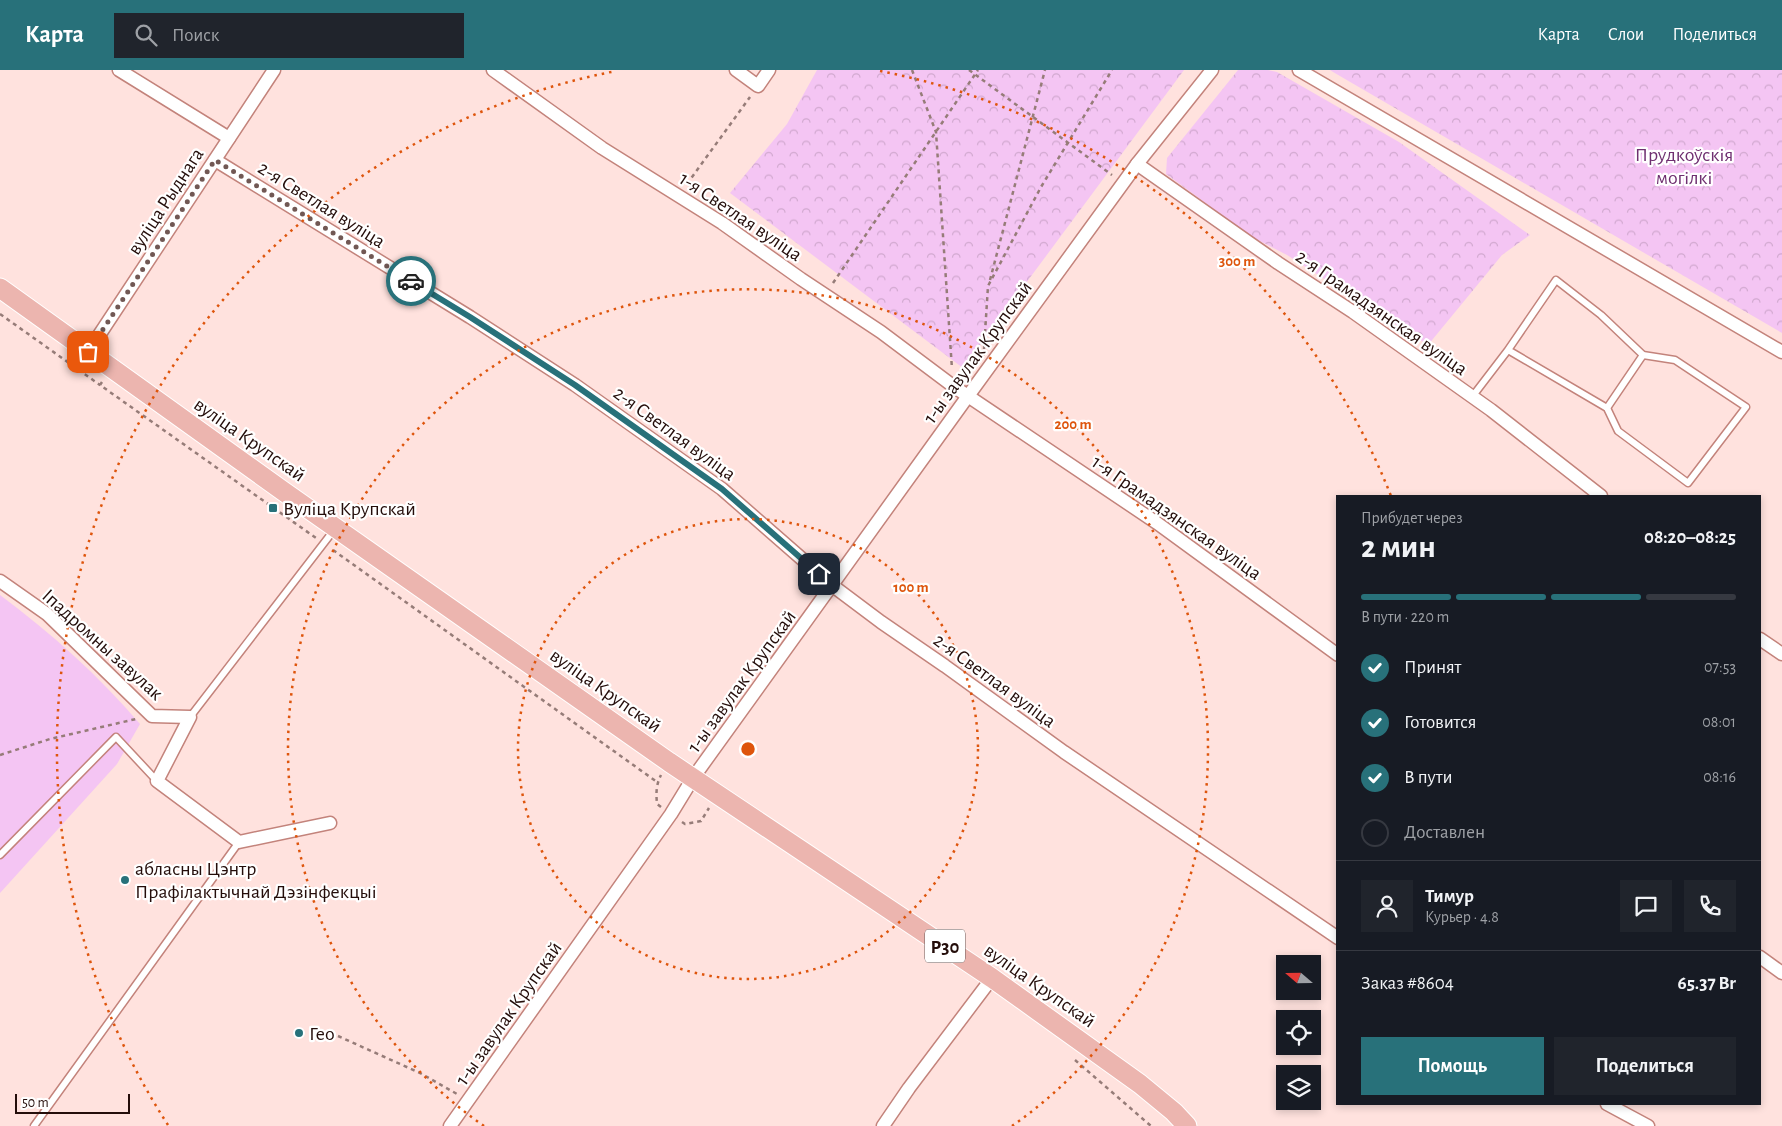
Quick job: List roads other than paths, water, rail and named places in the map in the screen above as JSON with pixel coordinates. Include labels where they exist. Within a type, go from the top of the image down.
[{"type":"main road","name":"вуліца Крупскай","points":[[0,288],[693,778],[992,978],[1140,1084],[1174,1112],[1187,1126]]},
{"type":"street","points":[[119,70],[229,138]]},
{"type":"street","name":"вуліца Рыднага","points":[[88,352],[274,70]]},
{"type":"street","name":"1-я Светлая вуліца","points":[[492,70],[602,148],[722,223],[881,332],[968,396]]},
{"type":"street","points":[[736,70],[758,86],[769,70]]},
{"type":"street","name":"1-ы завулак Крупскай","points":[[450,1126],[671,814],[693,778],[983,375],[1137,164],[1212,70]]},
{"type":"street","points":[[1299,70],[1782,352]]},
{"type":"street","name":"2-я Светлая вуліца","points":[[215,160],[470,317],[575,385],[722,489],[833,586],[881,622],[1064,752],[1336,937]]},
{"type":"street","name":"2-я Грамадзянская вуліца","points":[[1137,164],[1278,263],[1353,312],[1472,397],[1600,495]]},
{"type":"street","name":"1-я Грамадзянская вуліца","points":[[968,396],[1157,523],[1336,653]]},
{"type":"street","name":"Іпадромны завулак","points":[[0,581],[46,614],[152,716],[190,717]]},
{"type":"street","points":[[1761,640],[1782,654]]},
{"type":"street","points":[[190,717],[157,782],[239,842],[330,823]]},
{"type":"street","points":[[1761,957],[1782,973]]},
{"type":"street","points":[[883,1126],[909,1088],[992,978]]},
{"type":"street","points":[[1609,1105],[1648,1126]]},
{"type":"lane","points":[[1472,397],[1508,350],[1556,280],[1601,315],[1643,355],[1675,360],[1746,407],[1688,483],[1618,431],[1607,408],[1508,350]]},
{"type":"lane","points":[[1607,408],[1643,355]]},
{"type":"lane","points":[[190,717],[336,527]]},
{"type":"lane","points":[[0,854],[116,737],[157,782]]},
{"type":"lane","points":[[34,1126],[239,842]]},
{"type":"place","name":"Вуліца Крупскай","points":[[273,508]]},
{"type":"place","name":"абласны Цэнтр Прафілактычнай Дэзінфекцыі","points":[[125,880]]},
{"type":"place","name":"Гео","points":[[299,1033]]},
{"type":"park label","name":"Прудкоўскія могілкі","points":[[1684,166]]}]
